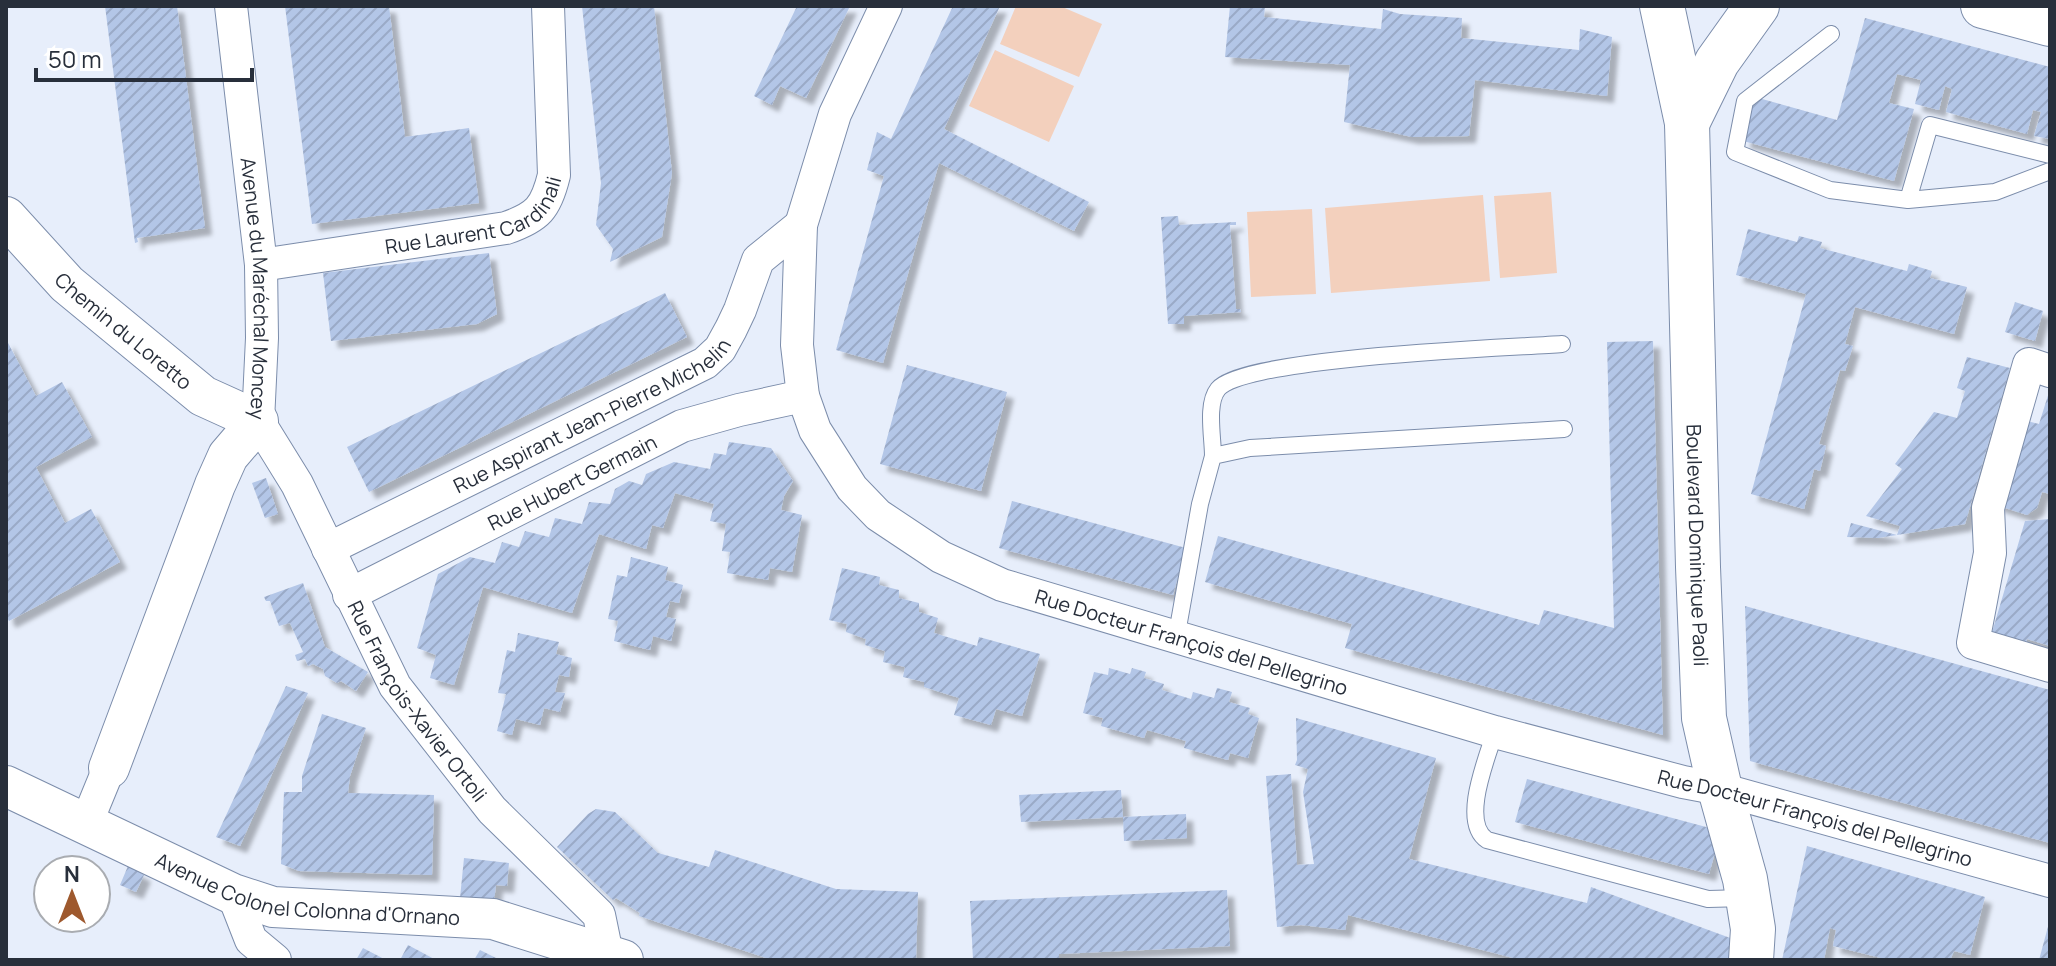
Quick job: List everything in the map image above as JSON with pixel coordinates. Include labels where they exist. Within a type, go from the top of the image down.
[{"type":"main road","name":"Boulevard Dominique Paoli","points":[[1662,6],[1687,123],[1704,718],[1748,898],[1753,929],[1751,960]]},
{"type":"main road","points":[[1687,123],[1717,62],[1757,6]]},
{"type":"main road","points":[[1983,6],[2050,24]]},
{"type":"street","name":"Avenue du Maréchal Moncey","points":[[86,824],[215,485],[228,456],[258,421],[262,338],[261,265],[231,6]]},
{"type":"street","name":"Rue Laurent Cardinali","points":[[261,265],[506,228],[526,221],[540,211],[549,197],[554,175],[548,6]]},
{"type":"street","name":"Rue Docteur François del Pellegrino","points":[[886,6],[835,114],[801,225],[797,345],[803,396],[815,430],[852,488],[878,515],[941,557],[1002,585],[1495,732],[1720,789],[2050,881]]},
{"type":"street","name":"Chemin du Loretto","points":[[6,217],[67,284],[203,396],[258,421]]},
{"type":"street","name":"Rue Aspirant Jean-Pierre Michelin","points":[[328,549],[705,363],[720,349],[731,329],[758,260],[801,225]]},
{"type":"street","points":[[2050,371],[2029,364],[1992,493],[1988,508],[1990,553],[1973,643],[2050,666]]},
{"type":"street","name":"Rue Hubert Germain","points":[[349,595],[682,426],[803,396]]},
{"type":"street","name":"Rue François-Xavier Ortoli","points":[[258,421],[297,484],[395,686],[492,810],[599,915],[615,957]]},
{"type":"street","name":"Avenue Colonel Colonna d'Ornano","points":[[6,786],[233,894],[273,907],[493,919],[615,957]]},
{"type":"street","points":[[233,894],[251,940],[275,960]]},
{"type":"lane","points":[[1831,34],[1745,101],[1735,152],[1830,190],[1908,200],[1995,192],[2050,171]]},
{"type":"lane","points":[[1908,200],[1930,125],[2050,155]]},
{"type":"lane","points":[[1176,639],[1200,504],[1213,456],[1212,403],[1216,391],[1225,383],[1253,373],[1307,363],[1562,344]]},
{"type":"lane","points":[[1213,456],[1250,448],[1564,429]]},
{"type":"lane","points":[[1495,732],[1476,806],[1475,824],[1479,834],[1487,840],[1708,899],[1748,898]]},
{"type":"shaded area","points":[[1016,6],[1060,6],[1102,24],[1079,77],[1000,44]]},
{"type":"shaded area","points":[[995,50],[1074,86],[1049,142],[969,106]]},
{"type":"shaded area","points":[[1551,192],[1557,273],[1500,278],[1494,196]]},
{"type":"shaded area","points":[[1483,195],[1490,281],[1331,293],[1325,208]]},
{"type":"shaded area","points":[[1312,209],[1316,294],[1251,297],[1247,212]]},
{"type":"building","points":[[105,6],[177,6],[205,228],[137,238],[138,242],[135,243]]},
{"type":"building","points":[[285,6],[389,6],[405,137],[469,128],[479,203],[312,224]]},
{"type":"building","points":[[582,6],[654,6],[672,173],[662,237],[610,262],[613,249],[596,225],[601,183]]},
{"type":"building","points":[[797,6],[850,6],[806,98],[780,86],[772,105],[754,96]]},
{"type":"building","points":[[953,6],[1000,6],[944,129],[1089,202],[1074,231],[939,163],[883,363],[836,350],[884,176],[867,170],[877,132],[891,139]]},
{"type":"building","points":[[1230,6],[1265,6],[1264,17],[1381,29],[1383,9],[1400,14],[1462,18],[1461,38],[1579,50],[1580,29],[1612,37],[1607,96],[1475,80],[1469,136],[1412,137],[1344,122],[1350,65],[1225,57]]},
{"type":"building","points":[[1865,18],[2050,67],[2050,139],[2034,136],[2041,112],[2033,110],[2027,134],[1946,112],[1952,89],[1945,86],[1939,110],[1915,104],[1921,80],[1897,74],[1889,103],[1914,109],[1894,181],[1743,141],[1755,97],[1837,120]]},
{"type":"building","points":[[1178,216],[1179,225],[1236,222],[1236,225],[1230,225],[1236,309],[1241,312],[1184,316],[1184,324],[1168,324],[1161,217]]},
{"type":"building","points":[[1748,229],[1797,242],[1799,236],[1822,242],[1820,248],[1907,271],[1909,264],[1932,271],[1930,278],[1967,287],[1954,334],[1855,307],[1845,344],[1853,346],[1845,371],[1840,370],[1819,444],[1826,446],[1820,471],[1814,469],[1804,509],[1751,494],[1806,294],[1736,275]]},
{"type":"building","points":[[489,253],[497,314],[477,324],[331,341],[323,273]]},
{"type":"building","points":[[665,293],[687,337],[369,492],[347,447]]},
{"type":"building","points":[[2015,302],[2043,311],[2035,341],[2005,332]]},
{"type":"building","points":[[6,339],[36,396],[62,382],[92,437],[36,467],[65,523],[91,509],[120,562],[9,621],[6,616]]},
{"type":"building","points":[[1653,341],[1663,735],[1345,648],[1352,624],[1205,582],[1218,536],[1539,625],[1544,610],[1614,628],[1607,342]]},
{"type":"building","points":[[1967,357],[2010,368],[1965,524],[1897,535],[1900,526],[1866,516],[1902,469],[1895,464],[1934,412],[1957,418],[1965,391],[1957,388]]},
{"type":"building","points":[[907,365],[1007,392],[981,491],[880,464]]},
{"type":"building","points":[[2050,389],[2050,494],[2042,492],[2037,508],[2027,515],[1993,504],[2023,420],[2039,424]]},
{"type":"building","points":[[729,442],[771,448],[793,481],[784,496],[781,510],[802,515],[792,572],[770,568],[768,580],[727,573],[730,552],[722,551],[726,524],[710,521],[714,504],[675,493],[663,528],[652,525],[646,549],[599,534],[572,613],[483,587],[454,685],[430,678],[436,655],[417,648],[438,574],[470,557],[495,563],[502,542],[519,547],[525,531],[549,537],[555,518],[582,524],[589,502],[610,504],[615,489],[629,481],[642,485],[646,474],[674,462],[710,469],[714,453],[726,455]]},
{"type":"building","points":[[266,478],[278,514],[265,518],[252,483]]},
{"type":"building","points":[[1012,501],[1186,548],[1173,595],[999,548]]},
{"type":"building","points":[[2050,519],[2050,646],[2027,639],[2025,648],[1990,639],[2025,521]]},
{"type":"building","points":[[1851,523],[1897,535],[1847,537]]},
{"type":"building","points":[[631,557],[668,567],[665,580],[683,585],[679,603],[670,601],[666,617],[676,619],[671,641],[653,636],[650,650],[614,641],[618,621],[608,619],[617,575],[627,577]]},
{"type":"building","points":[[842,568],[880,577],[879,585],[899,590],[899,598],[919,603],[919,612],[938,618],[934,633],[977,646],[979,637],[1040,654],[1022,716],[996,709],[991,725],[954,715],[959,698],[924,687],[924,682],[903,677],[905,667],[883,662],[885,651],[865,645],[866,639],[846,632],[847,624],[829,620]]},
{"type":"building","points":[[303,583],[325,647],[368,672],[356,691],[341,681],[337,683],[325,676],[323,669],[313,664],[308,666],[305,659],[297,661],[295,655],[303,652],[290,623],[279,626],[270,601],[264,597]]},
{"type":"building","points":[[1745,606],[2050,690],[2050,843],[1750,761]]},
{"type":"building","points":[[518,633],[559,642],[556,654],[572,658],[569,677],[559,675],[555,692],[565,693],[560,712],[544,708],[540,725],[516,719],[512,735],[497,731],[506,694],[498,693],[507,650],[515,652]]},
{"type":"building","points":[[1109,668],[1130,674],[1132,668],[1146,672],[1144,678],[1164,684],[1162,690],[1191,699],[1193,692],[1214,698],[1217,688],[1232,692],[1229,702],[1250,708],[1248,714],[1259,718],[1248,758],[1230,753],[1228,760],[1184,748],[1186,741],[1147,730],[1144,738],[1101,726],[1103,718],[1083,713],[1094,672],[1108,675]]},
{"type":"building","points":[[286,686],[308,693],[240,846],[216,837]]},
{"type":"building","points":[[322,714],[366,728],[350,776],[348,793],[434,795],[432,875],[299,871],[281,864],[284,792],[302,792],[302,776]]},
{"type":"building","points":[[1296,718],[1436,758],[1409,859],[1587,903],[1591,887],[1733,939],[1729,960],[1521,960],[1348,915],[1345,930],[1301,925],[1277,927],[1266,776],[1291,774],[1297,865],[1314,864],[1303,792],[1308,769],[1295,765]]},
{"type":"building","points":[[1527,779],[1721,831],[1709,874],[1515,822]]},
{"type":"building","points":[[1121,790],[1123,817],[1021,822],[1019,795]]},
{"type":"building","points":[[596,809],[615,812],[658,853],[709,867],[715,850],[836,889],[918,892],[916,960],[772,960],[639,916],[640,913],[616,898],[613,900],[557,847]]},
{"type":"building","points":[[1186,814],[1187,838],[1124,841],[1123,817]]},
{"type":"building","points":[[1807,846],[1985,897],[1970,955],[1954,951],[1950,960],[1889,960],[1833,946],[1836,930],[1830,928],[1824,960],[1782,960]]},
{"type":"building","points":[[464,858],[509,863],[507,886],[496,885],[494,901],[460,898]]},
{"type":"building","points":[[128,866],[144,875],[136,892],[120,885]]},
{"type":"building","points":[[1227,890],[1230,946],[1059,954],[1059,960],[973,960],[970,901]]},
{"type":"building","points":[[2049,923],[2050,960],[2039,960]]},
{"type":"building","points":[[408,945],[436,960],[400,960]]},
{"type":"building","points":[[363,948],[386,960],[356,960]]},
{"type":"building","points":[[480,950],[500,960],[474,960]]}]
